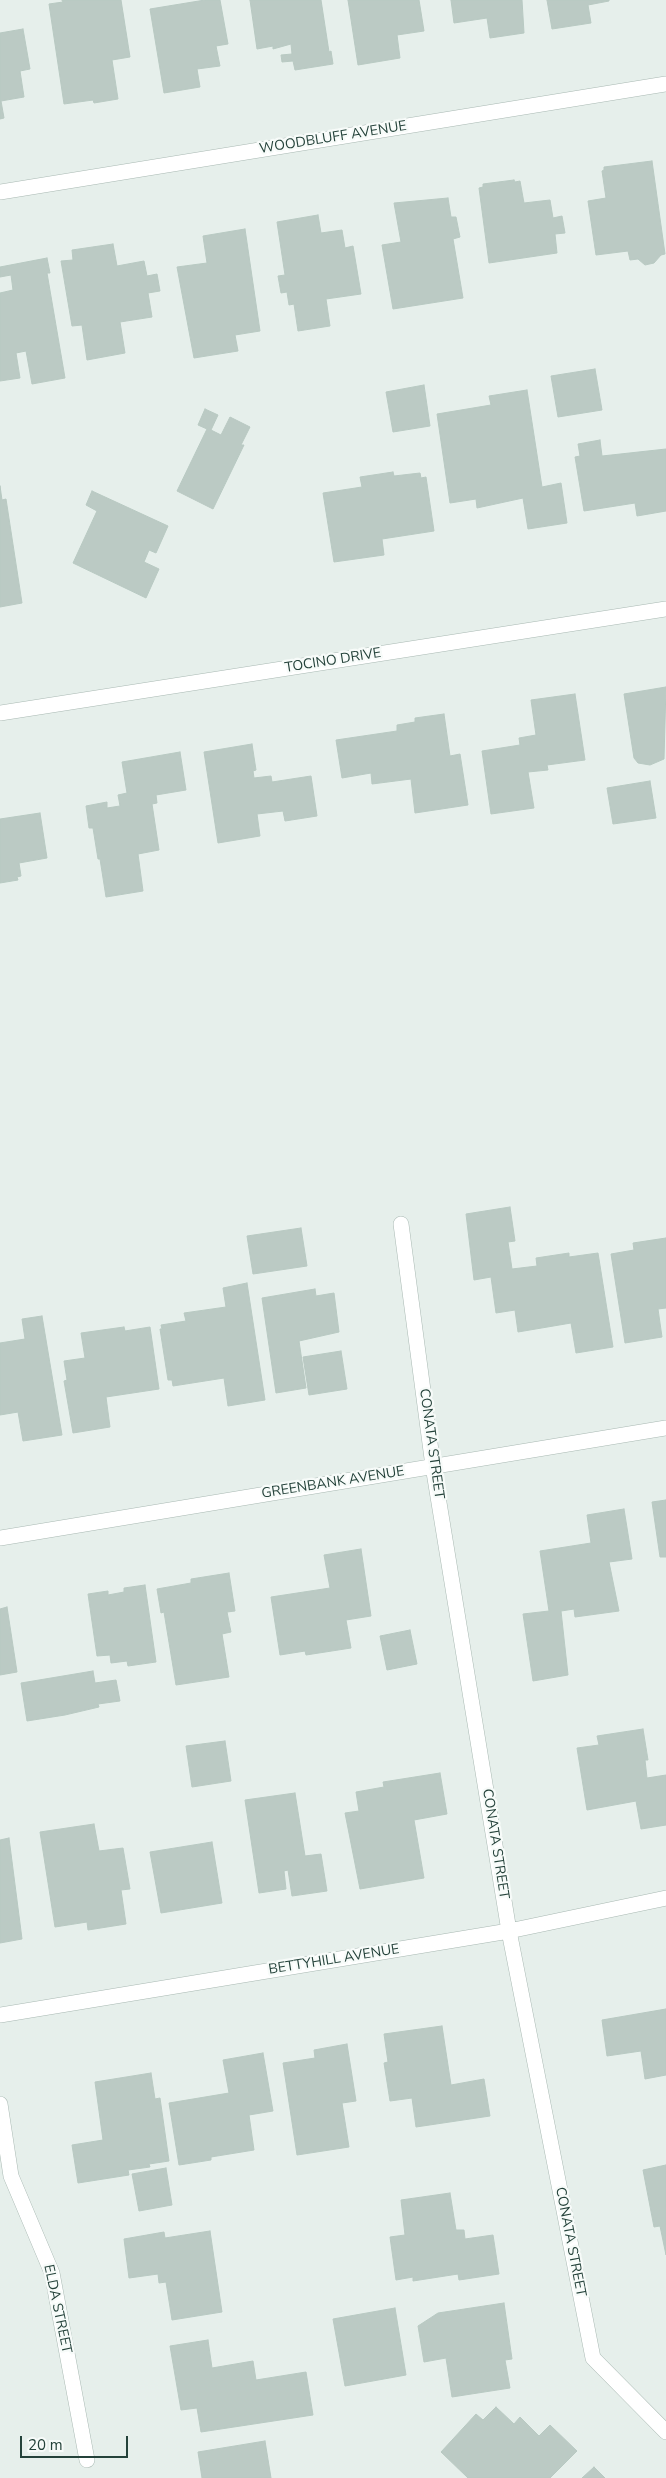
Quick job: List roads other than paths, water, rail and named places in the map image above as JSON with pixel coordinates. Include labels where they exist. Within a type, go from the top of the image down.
[{"type":"street","name":"WOODBLUFF AVENUE","points":[[0,192],[666,84]]},
{"type":"street","name":"TOCINO DRIVE","points":[[0,713],[666,609]]},
{"type":"street","name":"CONATA STREET","points":[[400,1224],[433,1466],[509,1932],[594,2358],[666,2432]]},
{"type":"street","name":"GREENBANK AVENUE","points":[[0,1538],[666,1428]]},
{"type":"street","name":"BETTYHILL AVENUE","points":[[0,2016],[509,1932],[666,1898]]},
{"type":"street","name":"ELDA STREET","points":[[0,2104],[11,2176],[52,2273],[87,2460]]}]
